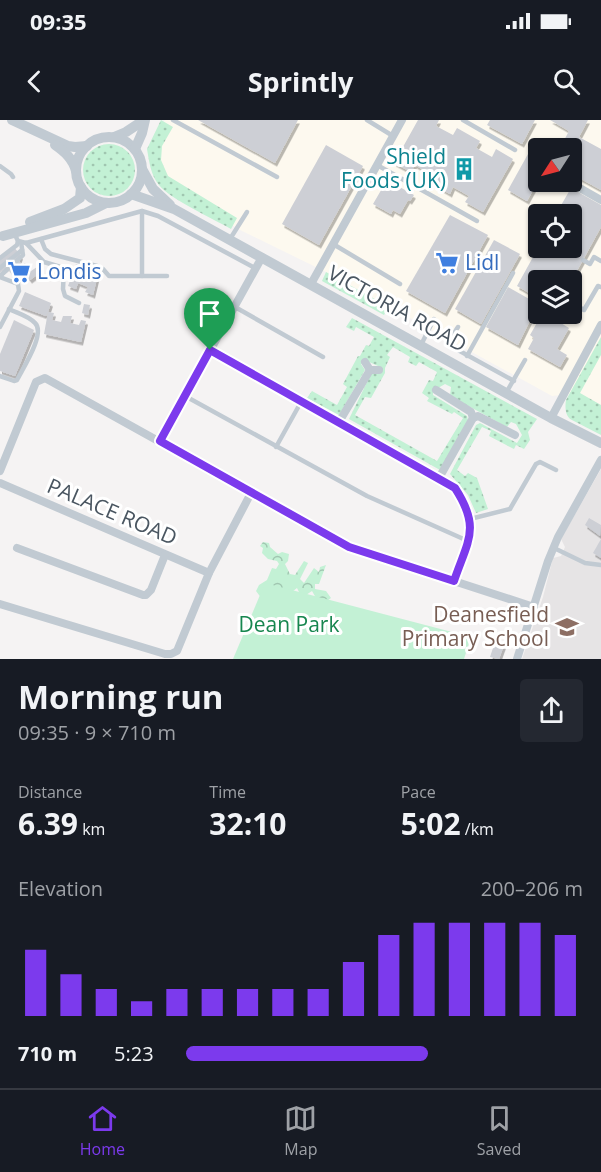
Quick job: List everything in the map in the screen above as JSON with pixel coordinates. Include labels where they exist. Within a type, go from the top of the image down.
[{"type":"street","points":[[12,120],[29,124],[68,146],[87,146]]},
{"type":"street","points":[[76,171],[77,161],[87,146],[96,140],[126,132],[145,120]]},
{"type":"street","points":[[135,149],[145,120]]},
{"type":"street","points":[[311,284],[402,120]]},
{"type":"street","points":[[13,237],[80,198],[81,187],[74,164],[66,153],[29,124]]},
{"type":"street","points":[[81,187],[95,199],[105,202],[118,201],[131,195],[137,187],[142,169],[140,159],[135,149],[127,142],[114,137]]},
{"type":"street","name":"VICTORIA ROAD","points":[[142,169],[153,189],[174,209]]},
{"type":"street","points":[[582,189],[601,200]]},
{"type":"street","name":"VICTORIA ROAD","points":[[131,195],[174,209],[551,418],[601,443]]},
{"type":"street","points":[[13,237],[86,213],[105,202]]},
{"type":"street","points":[[160,441],[262,257]]},
{"type":"street","points":[[551,418],[601,325]]},
{"type":"street","points":[[210,350],[455,488],[471,526],[454,581]]},
{"type":"street","points":[[339,422],[371,367]]},
{"type":"street","points":[[0,471],[34,386],[40,379],[45,378],[355,549],[534,608]]},
{"type":"street","points":[[436,390],[471,412],[473,418]]},
{"type":"street","points":[[440,478],[473,418],[478,416],[515,435]]},
{"type":"street","points":[[517,659],[548,561],[558,537],[601,460]]},
{"type":"street","name":"PALACE ROAD","points":[[0,483],[209,573]]},
{"type":"street","points":[[0,604],[175,656],[209,573],[251,493]]},
{"type":"street","points":[[17,548],[143,595],[151,590],[165,555]]},
{"type":"lane","points":[[367,120],[393,136]]},
{"type":"lane","points":[[463,120],[515,150]]},
{"type":"lane","points":[[175,121],[277,177]]},
{"type":"lane","points":[[377,165],[477,221]]},
{"type":"lane","points":[[0,166],[13,177]]},
{"type":"lane","points":[[13,237],[41,239],[142,211],[158,216],[255,268]]},
{"type":"lane","points":[[142,211],[142,276]]},
{"type":"lane","points":[[230,239],[246,212]]},
{"type":"lane","points":[[0,327],[19,291],[18,284],[0,276],[23,255],[13,237]]},
{"type":"lane","points":[[0,258],[17,245],[13,237]]},
{"type":"lane","points":[[13,237],[44,262],[64,268],[65,296],[79,303]]},
{"type":"lane","points":[[41,239],[45,249],[51,254],[96,266],[103,269],[109,276],[167,276]]},
{"type":"lane","points":[[333,244],[400,284]]},
{"type":"lane","points":[[0,268],[22,250]]},
{"type":"lane","points":[[583,260],[590,264],[594,257],[601,261]]},
{"type":"lane","points":[[467,356],[513,273]]},
{"type":"lane","points":[[582,309],[584,310],[600,285]]},
{"type":"lane","points":[[235,307],[323,357]]},
{"type":"lane","points":[[0,376],[17,380],[40,334],[38,325],[34,321],[9,309]]},
{"type":"lane","points":[[421,345],[434,319]]},
{"type":"lane","points":[[459,327],[447,344],[513,381]]},
{"type":"lane","points":[[506,393],[525,360]]},
{"type":"lane","points":[[185,395],[367,496],[468,541]]},
{"type":"lane","points":[[276,447],[302,402]]},
{"type":"lane","points":[[470,519],[510,509],[536,464],[540,462],[556,470]]},
{"type":"lane","points":[[555,548],[585,563],[601,565]]},
{"type":"shaded area","points":[[165,120],[601,120],[601,405],[579,393],[552,396],[326,272],[242,231],[172,188],[153,143]]},
{"type":"shaded area","points":[[601,469],[601,659],[522,659],[543,597],[553,558],[561,556],[565,547],[561,539]]},
{"type":"green space","points":[[161,120],[173,127],[162,146],[161,160],[168,176],[237,218],[231,229],[172,196],[156,181],[147,149]]},
{"type":"green space","points":[[109,144],[119,146],[127,152],[133,160],[135,170],[133,180],[127,188],[119,194],[109,196],[99,194],[91,188],[85,180],[83,170],[85,160],[91,152],[99,146]]},
{"type":"green space","points":[[326,272],[389,307],[384,315],[322,281]]},
{"type":"green space","points":[[352,318],[537,419],[528,432],[530,440],[524,449],[516,445],[514,449],[489,436],[491,431],[482,427],[457,470],[465,476],[468,473],[477,478],[488,509],[476,513],[468,495],[450,474],[476,425],[480,423],[517,443],[522,435],[516,424],[511,422],[507,427],[450,396],[451,387],[445,384],[433,391],[433,395],[467,416],[468,420],[440,470],[349,419],[371,374],[378,366],[367,361],[361,364],[365,370],[339,415],[307,398],[312,391],[337,405],[347,387],[343,384],[358,356],[366,345],[369,346],[374,337],[356,327],[354,331],[346,327]],"holes":[[[393,347],[410,357],[408,362],[416,366],[419,362],[437,372],[433,381],[429,380],[422,393],[429,398],[427,401],[463,418],[437,461],[355,415],[365,397],[371,398],[385,373],[390,357],[387,355]]]},
{"type":"green space","points":[[601,337],[601,355],[580,393],[601,405],[601,435],[570,419],[566,413],[566,400]]},
{"type":"green space","points":[[263,542],[269,543],[278,554],[282,552],[289,554],[285,564],[290,574],[295,575],[304,561],[308,563],[300,579],[304,583],[314,568],[319,572],[320,567],[326,565],[319,584],[315,584],[315,589],[326,591],[331,598],[324,603],[316,598],[312,591],[306,595],[300,594],[297,588],[288,595],[262,599],[256,591],[259,585],[267,580],[272,568],[276,569],[279,564],[262,553],[263,548],[260,546]]},
{"type":"green space","name":"Dean Park","points":[[265,583],[471,637],[464,659],[233,659]]},
{"type":"building","points":[[198,120],[298,120],[275,163]]},
{"type":"building","name":"Shield Foods (UK)","points":[[418,120],[439,120],[436,126],[453,135],[457,128],[480,141],[476,148],[492,157],[496,149],[513,159],[483,212],[465,202],[469,196],[453,187],[450,194],[427,181],[431,174],[415,165],[411,172],[394,163]]},
{"type":"building","points":[[490,120],[535,120],[522,144],[487,125]]},
{"type":"building","points":[[550,120],[588,120],[579,137],[581,138],[565,138],[569,131]]},
{"type":"building","points":[[582,139],[601,149],[601,190],[582,180]]},
{"type":"building","points":[[326,145],[363,166],[319,245],[282,224]]},
{"type":"building","points":[[528,154],[528,192],[532,192],[527,201],[508,190]]},
{"type":"building","points":[[387,180],[414,195],[410,201],[408,200],[400,214],[393,210],[391,214],[373,204]]},
{"type":"building","points":[[569,192],[578,192],[601,205],[601,227],[577,270],[528,270],[528,292],[517,286],[532,258],[582,258],[582,204],[562,204]]},
{"type":"building","name":"Lidl","points":[[450,215],[488,235],[445,313],[406,291]]},
{"type":"building","points":[[494,240],[520,254],[481,324],[455,309]]},
{"type":"building","points":[[14,247],[21,256],[19,261],[22,265],[25,263],[31,271],[37,267],[41,272],[30,280],[26,275],[17,280],[7,267],[0,273],[0,258]]},
{"type":"building","points":[[76,264],[99,270],[93,295],[85,292],[88,287],[78,283],[76,289],[68,286]]},
{"type":"building","points":[[508,287],[528,298],[528,324],[518,345],[486,327]]},
{"type":"building","points":[[25,292],[51,303],[46,316],[19,306]]},
{"type":"building","points":[[84,304],[90,305],[88,315],[82,313]]},
{"type":"building","points":[[48,312],[54,313],[52,320],[61,322],[63,316],[72,316],[70,323],[79,325],[81,320],[86,321],[81,342],[44,334]]},
{"type":"building","points":[[14,320],[34,330],[15,376],[0,371],[0,354]]},
{"type":"building","points":[[536,324],[562,324],[569,328],[557,349],[567,355],[560,367],[528,349],[534,338],[530,335]]},
{"type":"building","points":[[589,518],[601,525],[600,536],[585,525]]},
{"type":"building","points":[[601,539],[601,558],[593,553]]},
{"type":"building","points":[[495,642],[504,645],[499,659],[490,657]]},
{"type":"place","name":"Shield Foods (UK)","points":[[464,169]]},
{"type":"place","name":"Lidl","points":[[447,263]]},
{"type":"place","name":"Londis","points":[[19,272]]},
{"type":"place","name":"Deanesfield Primary School","points":[[567,627]]},
{"type":"route","points":[[210,350],[455,488],[465,505],[471,526],[454,581],[349,547],[160,441],[210,350]]}]
